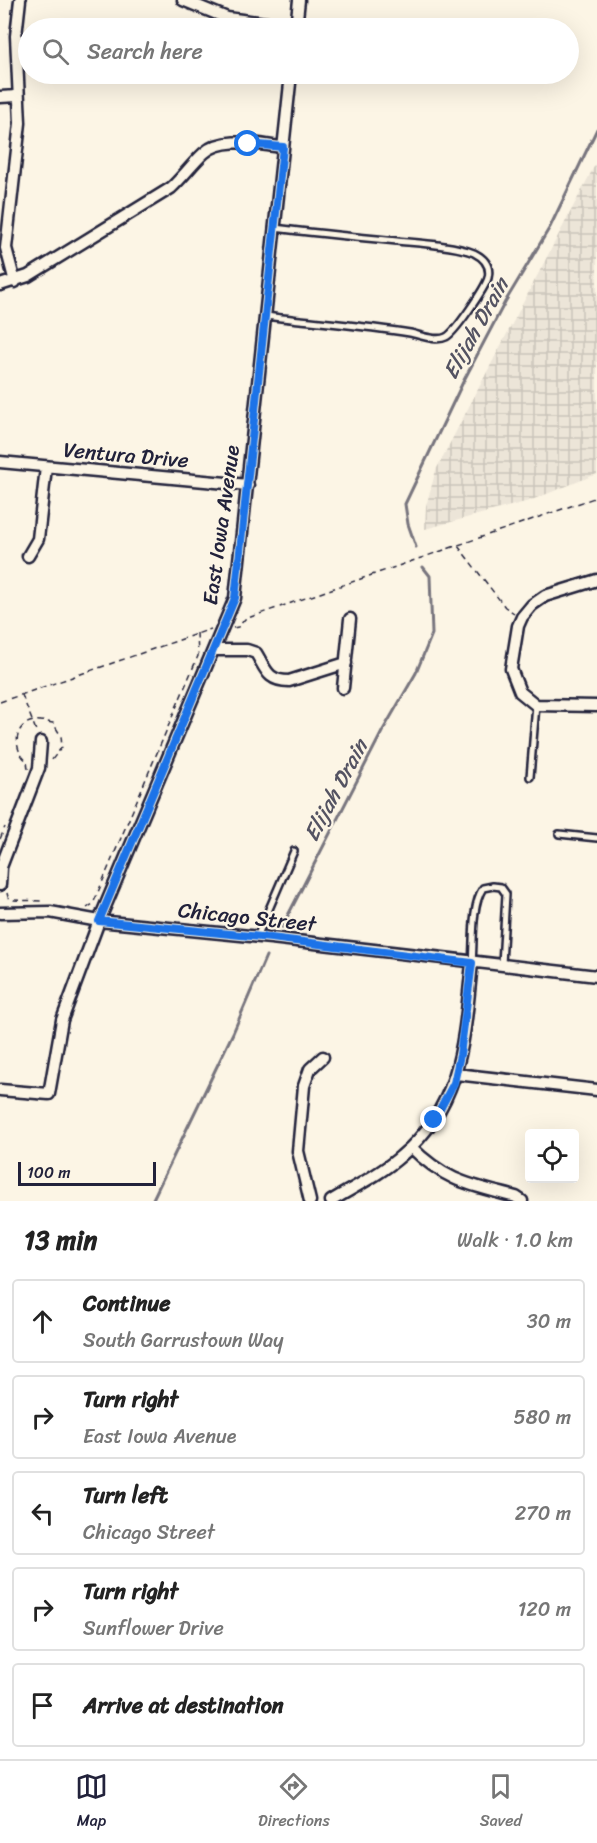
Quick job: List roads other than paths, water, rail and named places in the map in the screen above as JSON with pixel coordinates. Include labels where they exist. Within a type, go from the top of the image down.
[{"type":"street","points":[[15,282],[6,248],[20,123],[16,36],[20,0]]},
{"type":"street","points":[[183,0],[227,18]]},
{"type":"street","points":[[297,18],[299,0]]},
{"type":"street","name":"East Iowa Avenue","points":[[0,1090],[49,1094],[62,1020],[99,921],[235,598],[290,84]]},
{"type":"street","points":[[0,97],[18,96]]},
{"type":"street","points":[[0,285],[28,276],[171,188],[185,176],[205,152],[217,145],[231,142],[283,147]]},
{"type":"street","name":"Ventura Drive","points":[[0,462],[248,486]]},
{"type":"street","points":[[28,556],[38,539],[46,467]]},
{"type":"street","points":[[597,580],[545,596],[532,605],[518,626],[511,669],[520,692],[536,705],[597,706]]},
{"type":"street","points":[[343,687],[350,619]]},
{"type":"street","points":[[214,650],[247,650],[256,653],[266,673],[282,681],[289,681],[346,663]]},
{"type":"street","points":[[3,886],[1,867],[39,768],[40,742]]},
{"type":"street","name":"Chicago Street","points":[[0,913],[50,912],[99,921],[597,976]]},
{"type":"street","points":[[331,1201],[400,1158],[426,1133],[442,1108],[456,1074],[472,963]]},
{"type":"street","points":[[310,1201],[298,1151],[304,1086],[310,1069],[323,1057]]},
{"type":"street","points":[[456,1074],[597,1090]]},
{"type":"street","points":[[411,1147],[427,1163],[447,1176],[516,1197],[522,1201]]},
{"type":"lane","points":[[265,316],[441,339],[450,335],[464,317],[487,282],[489,273],[485,261],[476,254],[466,251],[419,243],[274,228]]},
{"type":"lane","points":[[530,777],[536,705]]},
{"type":"lane","points":[[560,834],[597,837]]},
{"type":"lane","points":[[256,937],[294,851]]},
{"type":"lane","points":[[472,963],[479,894],[483,888],[493,886],[501,887],[506,894],[502,966]]},
{"type":"waterway","name":"Elijah Drain","points":[[416,547],[408,524],[405,504],[463,382],[505,302],[550,227],[597,129]]},
{"type":"waterway","name":"Elijah Drain","points":[[282,927],[383,730],[416,673],[432,634],[430,576],[423,567]]},
{"type":"waterway","name":"Elijah Drain","points":[[152,1201],[233,1033],[266,956]]}]
